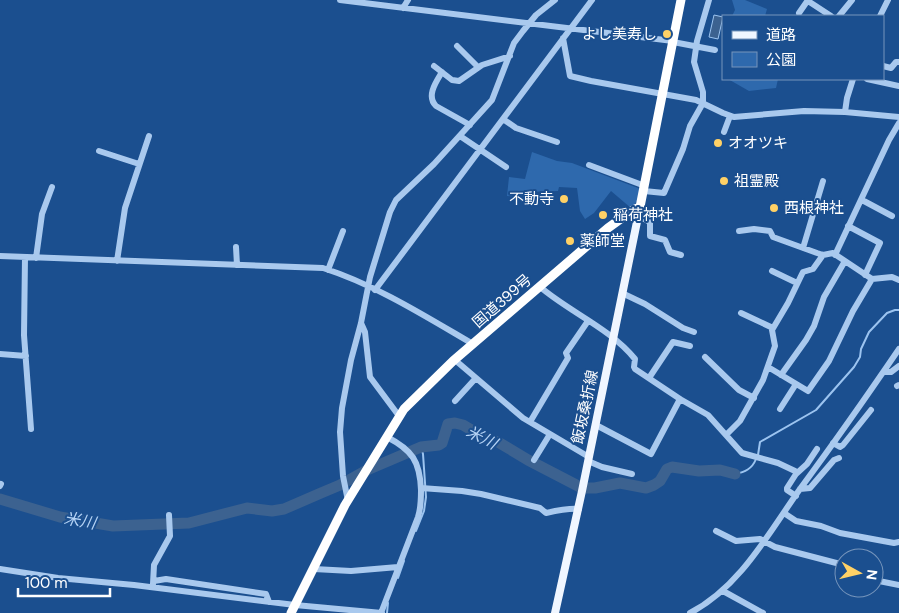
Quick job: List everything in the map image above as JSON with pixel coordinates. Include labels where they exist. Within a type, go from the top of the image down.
[{"type":"highway","points":[[640,211],[681,0]]},
{"type":"highway","name":"国道399号","points":[[293,609],[348,502],[399,416],[418,393],[608,228],[633,210],[640,211]]},
{"type":"main road","name":"飯坂桑折線","points":[[555,613],[579,509],[640,211]]},
{"type":"street","points":[[340,0],[571,28],[673,42],[715,50]]},
{"type":"street","points":[[403,8],[408,0]]},
{"type":"street","points":[[348,502],[344,486],[340,432],[342,408],[351,360],[362,323],[368,286],[390,212],[396,200],[415,184],[492,100],[514,43],[530,23],[555,0]]},
{"type":"street","points":[[375,290],[592,0]]},
{"type":"street","points":[[589,165],[644,188],[664,193],[683,149],[690,126],[703,103],[703,92],[694,62],[696,46],[709,0]]},
{"type":"street","points":[[799,13],[808,0],[830,15]]},
{"type":"street","points":[[840,15],[852,0]]},
{"type":"street","points":[[880,15],[888,0]]},
{"type":"street","points":[[564,38],[570,76],[703,103],[730,116],[845,112],[899,117]]},
{"type":"street","points":[[457,46],[478,68]]},
{"type":"street","points":[[434,66],[452,80],[459,81],[478,68],[510,56]]},
{"type":"street","points":[[884,66],[891,68],[896,62],[899,62]]},
{"type":"street","points":[[442,72],[434,85],[431,97],[433,103],[470,125]]},
{"type":"street","points":[[845,112],[853,80]]},
{"type":"street","points":[[872,80],[899,86]]},
{"type":"street","points":[[724,132],[730,116]]},
{"type":"street","points":[[503,119],[516,128],[557,142]]},
{"type":"street","points":[[835,255],[889,140],[899,123]]},
{"type":"street","points":[[117,261],[125,208],[149,136]]},
{"type":"street","points":[[460,136],[506,167]]},
{"type":"street","points":[[99,151],[139,164]]},
{"type":"street","points":[[804,248],[823,181]]},
{"type":"street","points":[[36,258],[42,214],[52,187]]},
{"type":"street","points":[[862,200],[892,216]]},
{"type":"street","points":[[640,211],[650,222],[650,236],[667,236],[670,252],[681,255]]},
{"type":"street","points":[[848,226],[880,243],[865,275]]},
{"type":"street","points":[[739,230],[770,231],[773,237],[824,255],[833,253],[872,279],[892,277],[899,280]]},
{"type":"street","points":[[328,270],[343,232]]},
{"type":"street","points":[[236,248],[237,265]]},
{"type":"street","points":[[726,434],[740,421],[754,398],[775,346],[772,334],[773,328],[803,272],[813,269],[824,255]]},
{"type":"street","points":[[0,256],[308,267],[328,270],[368,286],[473,344]]},
{"type":"street","points":[[25,257],[24,335],[31,429]]},
{"type":"street","points":[[781,375],[806,340],[814,326],[824,297],[846,262]]},
{"type":"street","points":[[772,270],[797,283]]},
{"type":"street","points":[[768,367],[808,391],[829,361],[853,311],[872,279]]},
{"type":"street","points":[[540,286],[553,298],[614,339],[634,357],[635,369],[708,416],[742,453],[792,469],[796,474]]},
{"type":"street","points":[[624,294],[645,304],[683,328],[694,332]]},
{"type":"street","points":[[741,313],[773,328]]},
{"type":"street","points":[[530,422],[568,358],[566,353],[588,321]]},
{"type":"street","points":[[362,323],[365,332],[370,377],[399,416]]},
{"type":"street","points":[[649,378],[673,342],[690,346]]},
{"type":"street","points":[[690,613],[723,591],[764,542],[899,349]]},
{"type":"street","points":[[0,354],[26,356]]},
{"type":"street","points":[[705,357],[739,390],[754,398]]},
{"type":"street","points":[[455,360],[475,379],[530,422],[602,467],[632,474]]},
{"type":"street","points":[[884,372],[891,372],[899,366]]},
{"type":"street","points":[[454,401],[475,379]]},
{"type":"street","points":[[780,409],[796,384]]},
{"type":"street","points":[[596,425],[651,454],[680,399]]},
{"type":"street","points":[[834,443],[840,447],[843,445],[871,410]]},
{"type":"street","points":[[534,460],[550,434]]},
{"type":"street","points":[[0,569],[58,578],[153,584],[269,602],[293,609],[381,613],[420,509],[424,488],[417,464],[411,455],[386,437]]},
{"type":"street","points":[[796,496],[789,492],[787,488],[796,474],[807,464],[817,448]]},
{"type":"street","points":[[800,489],[810,488],[834,460],[839,458]]},
{"type":"street","points":[[424,488],[462,490],[540,508],[546,512],[570,508],[579,509]]},
{"type":"street","points":[[784,514],[796,520],[846,534],[894,543],[899,542]]},
{"type":"street","points":[[153,584],[154,565],[169,539],[170,520]]},
{"type":"street","points":[[716,531],[736,541],[743,542],[756,539],[775,547],[834,562]]},
{"type":"street","points":[[314,569],[351,570],[398,567]]},
{"type":"street","points":[[153,584],[166,579],[266,594],[269,602]]},
{"type":"street","points":[[884,582],[899,585]]},
{"type":"street","points":[[723,591],[763,613]]},
{"type":"green space","points":[[732,0],[745,0],[767,9],[765,15],[732,15],[735,10]]},
{"type":"green space","points":[[730,80],[778,80],[776,88],[749,91]]},
{"type":"green space","points":[[532,152],[557,161],[572,163],[638,188],[641,190],[638,200],[631,208],[611,191],[594,213],[585,219],[580,211],[577,188],[559,187],[558,191],[523,192],[522,197],[507,196],[509,177],[525,179]]},
{"type":"shaded area","points":[[714,15],[722,17],[718,39],[709,37]]},
{"type":"waterway","name":"米川","points":[[758,455],[760,442],[816,410],[854,367],[860,357],[861,349],[869,332],[887,313],[899,310]]},
{"type":"waterway","name":"米川","points":[[0,499],[60,517],[113,526],[189,523],[247,508],[272,511],[284,509],[421,447],[439,445],[442,443],[448,424],[455,423],[463,425],[485,438],[498,442],[582,488],[595,488],[620,483],[646,488],[660,481],[667,469],[672,467],[699,471],[720,470],[735,474]]},
{"type":"waterway","points":[[416,531],[424,511],[426,497],[421,447]]},
{"type":"waterway","name":"米川","points":[[735,474],[748,470],[756,459]]},
{"type":"waterway","points":[[398,578],[404,561]]},
{"type":"waterway","points":[[387,613],[388,603]]},
{"type":"place","name":"よし美寿し","points":[[667,34]]},
{"type":"place","name":"オオツキ","points":[[718,143]]},
{"type":"place","name":"祖霊殿","points":[[724,181]]},
{"type":"place","name":"不動寺","points":[[564,199]]},
{"type":"place","name":"西根神社","points":[[774,208]]},
{"type":"place","name":"稲荷神社","points":[[603,215]]},
{"type":"place","name":"薬師堂","points":[[570,241]]}]
